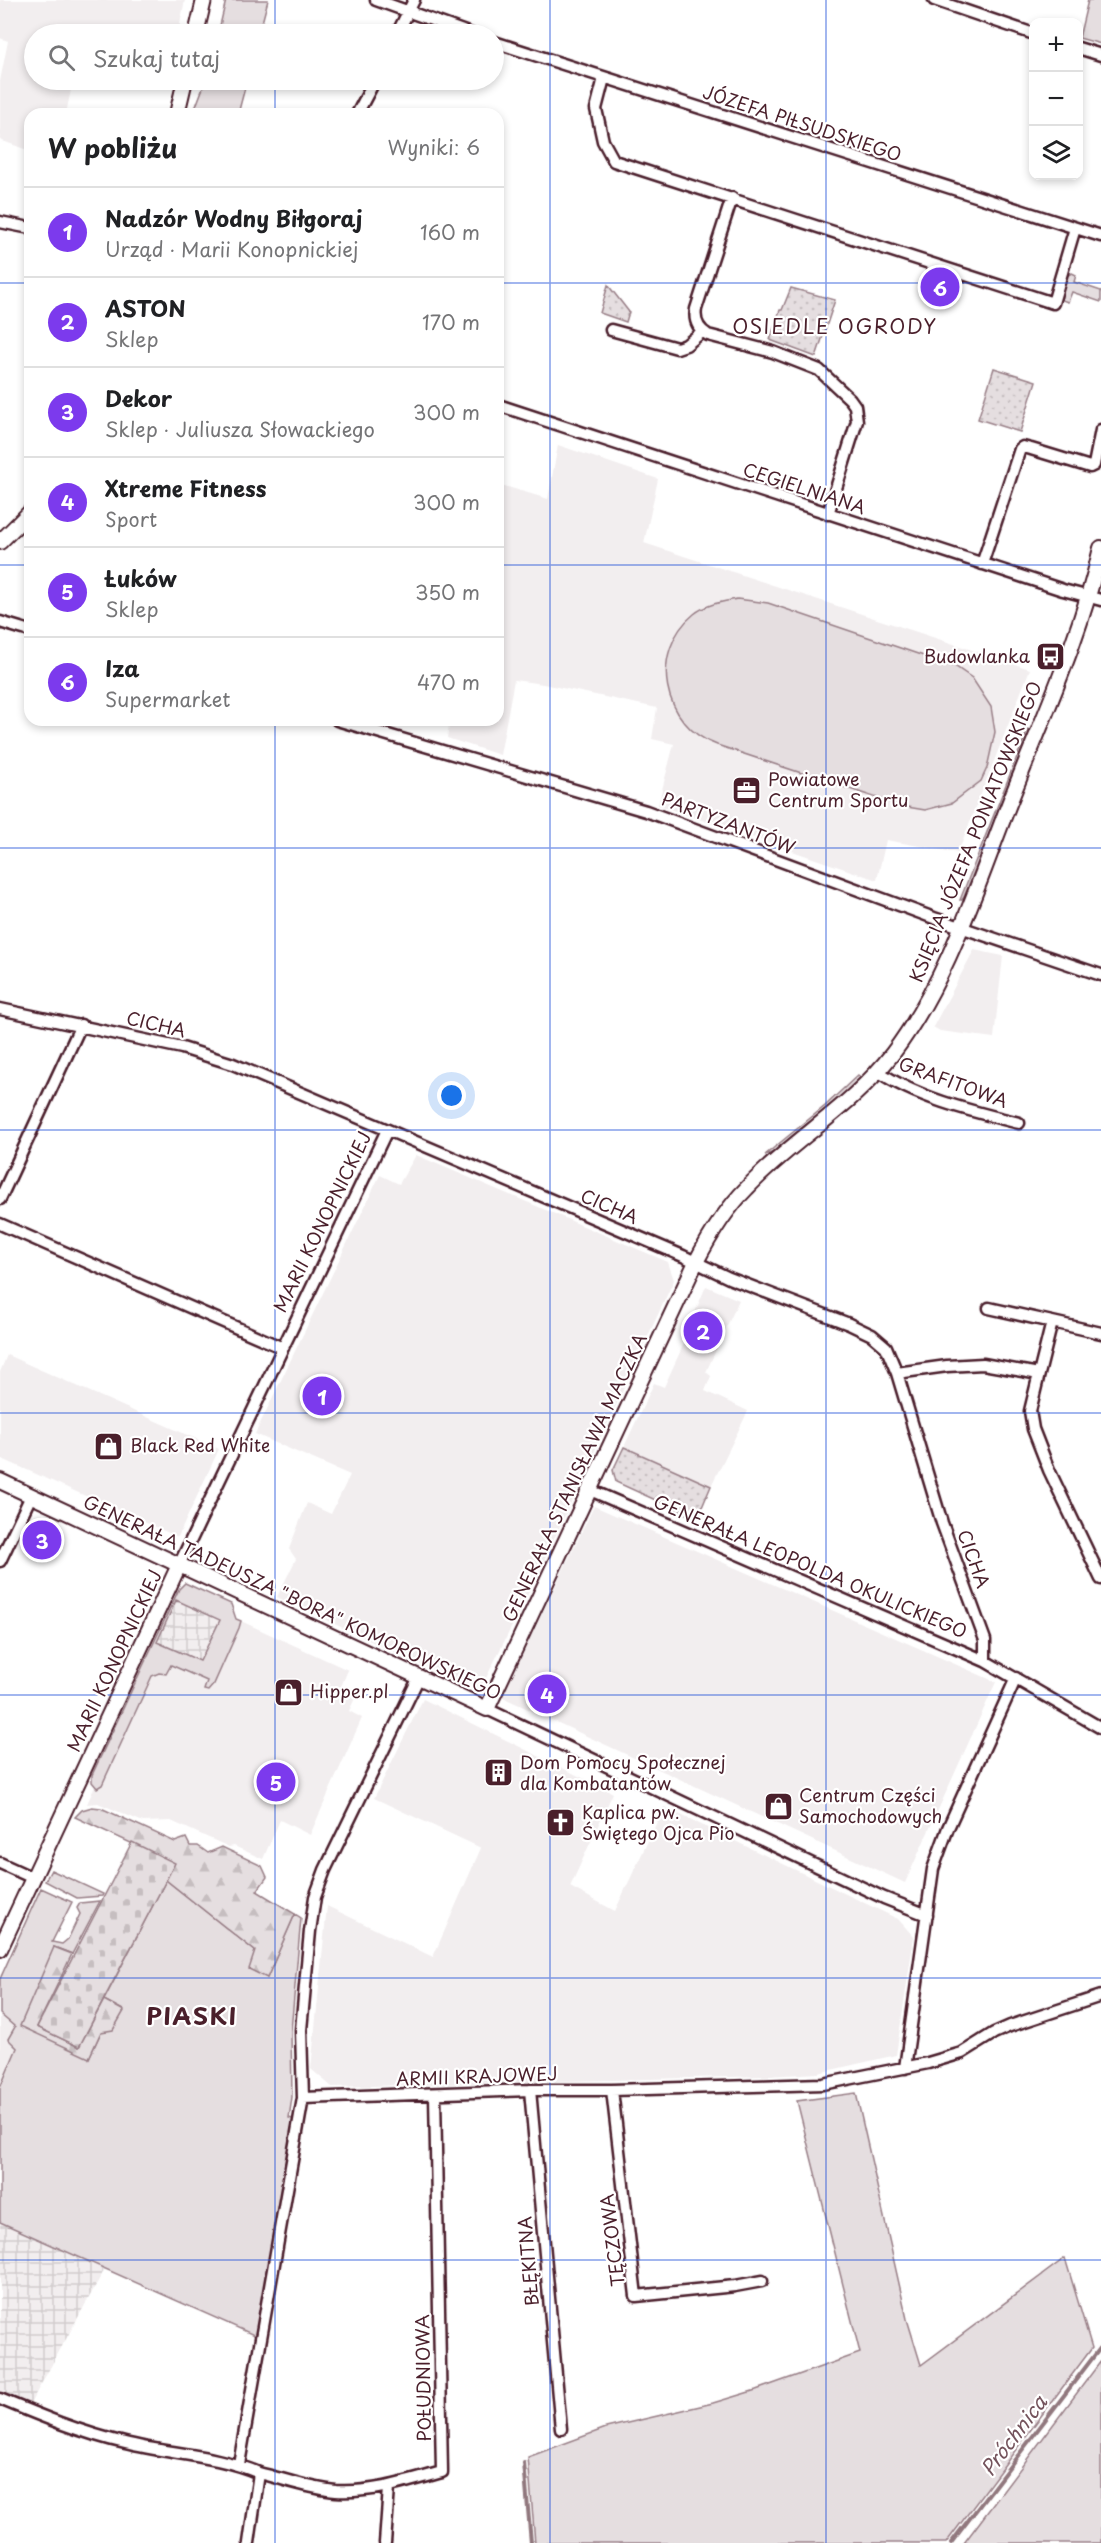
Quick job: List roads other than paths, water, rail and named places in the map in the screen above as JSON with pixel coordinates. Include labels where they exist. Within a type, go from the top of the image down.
[{"type":"street","points":[[198,24],[204,0]]},
{"type":"street","points":[[376,0],[442,24]]},
{"type":"street","points":[[402,24],[414,0]]},
{"type":"street","points":[[934,0],[1029,32]]},
{"type":"street","name":"JÓZEFA PIŁSUDSKIEGO","points":[[504,45],[1101,236]]},
{"type":"street","points":[[1083,50],[1101,55]]},
{"type":"street","points":[[604,78],[596,109],[603,141],[611,159],[1053,303],[1075,228]]},
{"type":"street","points":[[178,108],[183,90]]},
{"type":"street","points":[[360,108],[370,90]]},
{"type":"street","points":[[732,198],[695,313],[702,332],[708,335],[773,352],[819,370],[855,406],[857,421],[828,514]]},
{"type":"street","points":[[0,222],[24,227]]},
{"type":"street","points":[[611,330],[677,348],[686,345],[702,332]]},
{"type":"street","name":"CEGIELNIANA","points":[[504,407],[982,564],[1095,598]]},
{"type":"street","points":[[982,564],[1020,449],[1023,447],[1031,449],[1090,467],[1094,465],[1101,430]]},
{"type":"street","points":[[0,542],[24,518]]},
{"type":"street","name":"KSIĘCIA JÓZEFA PONIATOWSKIEGO","points":[[696,1262],[720,1220],[746,1189],[840,1109],[878,1071],[921,1012],[947,960],[1095,598],[1101,549]]},
{"type":"street","points":[[0,622],[24,629]]},
{"type":"street","name":"PARTYZANTÓW","points":[[358,726],[635,807],[960,927],[1101,975]]},
{"type":"street","name":"CICHA","points":[[0,1010],[81,1025],[204,1054],[256,1074],[729,1278],[868,1332],[886,1347],[897,1373],[942,1523],[985,1640],[985,1660]]},
{"type":"street","points":[[0,1199],[81,1025]]},
{"type":"street","name":"GRAFITOWA","points":[[878,1071],[909,1088],[973,1111],[1019,1123]]},
{"type":"street","name":"MARII KONOPNICKIEJ","points":[[0,1949],[179,1565],[387,1130]]},
{"type":"street","points":[[0,1224],[283,1348]]},
{"type":"street","name":"GENERAŁA STANISŁAWA MACZKA","points":[[487,1709],[696,1262]]},
{"type":"street","points":[[989,1308],[1101,1333]]},
{"type":"street","points":[[1052,1322],[1030,1411],[1033,1429],[1049,1470],[1101,1579]]},
{"type":"street","points":[[897,1373],[982,1364],[1039,1374]]},
{"type":"street","name":"GENERAŁA TADEUSZA \"BORA\" KOMOROWSKIEGO","points":[[0,1481],[884,1898],[927,1915]]},
{"type":"street","name":"GENERAŁA LEOPOLDA OKULICKIEGO","points":[[590,1490],[985,1660],[1101,1728]]},
{"type":"street","points":[[0,1562],[31,1496]]},
{"type":"street","points":[[239,2464],[303,2098],[303,2008],[315,1897],[325,1870],[419,1677]]},
{"type":"street","points":[[905,2068],[933,1869],[939,1849],[1016,1678]]},
{"type":"street","points":[[0,1863],[33,1878]]},
{"type":"street","name":"ARMII KRAJOWEJ","points":[[303,2098],[530,2090],[806,2085],[905,2068],[962,2053],[1010,2026],[1101,1996]]},
{"type":"street","name":"BŁĘKITNA","points":[[530,2090],[561,2429]]},
{"type":"street","name":"TĘCZOWA","points":[[612,2090],[636,2296],[762,2281]]},
{"type":"street","name":"POŁUDNIOWA","points":[[259,2473],[335,2491],[389,2488],[442,2472],[435,2095]]},
{"type":"street","points":[[0,2399],[59,2423],[123,2443],[239,2464],[259,2473],[249,2543]]},
{"type":"street","points":[[385,2543],[389,2488]]},
{"type":"waterway","name":"Próchnica","points":[[951,2543],[1101,2347]]},
{"type":"waterway","points":[[524,2463],[531,2543]]},
{"type":"place","name":"Iza","points":[[940,287]]},
{"type":"place","name":"Budowlanka","points":[[1051,657]]},
{"type":"place","name":"Powiatowe Centrum Sportu","points":[[747,790]]},
{"type":"place","name":"ASTON","points":[[703,1331]]},
{"type":"place","name":"Nadzór Wodny Biłgoraj","points":[[322,1396]]},
{"type":"place","name":"Black Red White","points":[[109,1446]]},
{"type":"place","name":"Dekor","points":[[42,1540]]},
{"type":"place","name":"Hipper.pl","points":[[289,1692]]},
{"type":"place","name":"Xtreme Fitness","points":[[547,1694]]},
{"type":"place","name":"Dom Pomocy Społecznej dla Kombatantów","points":[[499,1773]]},
{"type":"place","name":"Łuków","points":[[276,1782]]},
{"type":"place","name":"Centrum Części Samochodowych","points":[[778,1806]]},
{"type":"place","name":"Kaplica pw. Świętego Ojca Pio","points":[[561,1823]]},
{"type":"district","name":"OSIEDLE OGRODY","points":[[835,327]]},
{"type":"district","name":"PIASKI","points":[[192,2017]]}]
